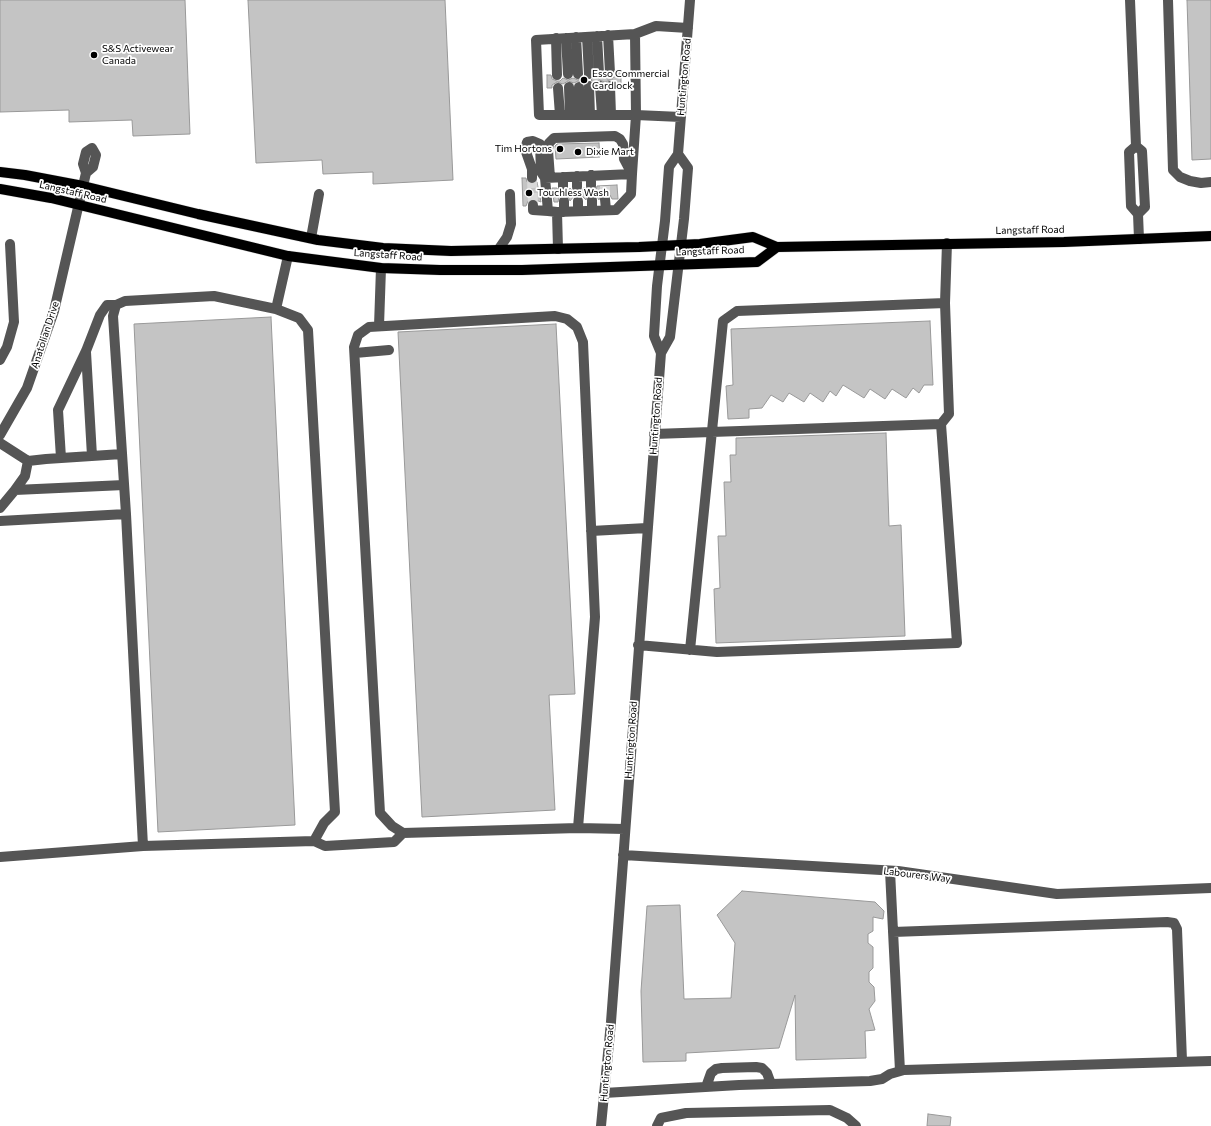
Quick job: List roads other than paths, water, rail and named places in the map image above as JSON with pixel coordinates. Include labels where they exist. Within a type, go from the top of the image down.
[{"type":"main road","name":"Langstaff Road","points":[[0,172],[83,186],[198,214],[311,238],[383,248],[452,251],[681,246],[752,237],[777,247],[1064,242],[1211,236]]},
{"type":"main road","name":"Langstaff Road","points":[[0,189],[51,198],[288,256],[381,268],[522,270],[757,262],[777,247]]},
{"type":"street","name":"Huntington Road","points":[[661,353],[654,336],[669,167],[678,154],[690,0]]},
{"type":"street","points":[[1130,0],[1136,146],[1142,151],[1145,207],[1138,214],[1139,239]]},
{"type":"street","points":[[1168,0],[1173,170],[1180,177],[1185,179],[1201,183],[1211,182]]},
{"type":"street","points":[[681,117],[636,115],[539,115],[536,40],[635,34],[656,26],[688,28]]},
{"type":"street","points":[[533,205],[534,210],[556,212],[616,210],[631,194],[636,115],[635,34]]},
{"type":"street","points":[[597,36],[605,73],[608,35]]},
{"type":"street","points":[[576,37],[578,74],[576,37]]},
{"type":"street","points":[[556,38],[557,75]]},
{"type":"street","points":[[605,86],[606,115]]},
{"type":"street","points":[[580,115],[579,87],[580,115]]},
{"type":"street","points":[[558,88],[560,115]]},
{"type":"street","points":[[558,249],[556,212],[548,177],[549,143],[554,138],[615,136],[624,144],[624,159],[632,174]]},
{"type":"street","points":[[532,178],[532,170],[525,149],[527,142],[533,141],[540,144],[541,172],[548,177],[632,174]]},
{"type":"street","name":"Anatolian Drive","points":[[0,435],[27,388],[54,311],[86,173],[93,167],[96,155],[93,143]]},
{"type":"street","name":"Huntington Road","points":[[601,1126],[611,1022],[661,353],[670,337],[681,246],[688,168],[678,154]]},
{"type":"street","points":[[591,175],[591,186]]},
{"type":"street","points":[[605,175],[605,186]]},
{"type":"street","points":[[577,176],[577,187]]},
{"type":"street","points":[[563,177],[563,188]]},
{"type":"street","points":[[311,238],[319,194]]},
{"type":"street","points":[[498,250],[507,237],[511,224],[510,194]]},
{"type":"street","points":[[606,199],[606,210]]},
{"type":"street","points":[[592,200],[592,211]]},
{"type":"street","points":[[556,212],[564,201]]},
{"type":"street","points":[[578,201],[578,211]]},
{"type":"street","points":[[638,645],[718,652],[957,643],[941,424],[949,414],[945,303],[947,243]]},
{"type":"street","points":[[0,360],[14,322],[10,244]]},
{"type":"street","points":[[276,309],[288,256]]},
{"type":"street","points":[[379,326],[381,268]]},
{"type":"street","points":[[61,458],[58,410],[86,351],[100,315],[107,305],[116,305],[125,301],[214,296],[276,309],[299,318],[308,330],[336,812],[324,823],[314,840]]},
{"type":"street","points":[[690,650],[723,321],[737,311],[945,303]]},
{"type":"street","points":[[116,305],[113,316],[126,514],[143,846]]},
{"type":"street","points":[[578,828],[595,617],[582,342],[577,327],[568,319],[555,316],[369,327],[358,335],[354,347],[354,353],[380,813],[392,826],[403,833],[578,828],[625,829]]},
{"type":"street","points":[[354,353],[388,350]]},
{"type":"street","points":[[86,351],[92,456]]},
{"type":"street","points":[[654,434],[941,424]]},
{"type":"street","points":[[0,443],[28,461],[122,454]]},
{"type":"street","points":[[0,508],[25,476],[28,461]]},
{"type":"street","points":[[15,490],[124,485]]},
{"type":"street","points":[[0,521],[126,514]]},
{"type":"street","points":[[591,531],[647,528]]},
{"type":"street","points":[[0,857],[143,846],[314,840],[325,846],[394,842],[403,833]]},
{"type":"street","name":"Labourers Way","points":[[623,855],[890,871],[1057,894],[1211,888]]},
{"type":"street","points":[[890,871],[900,1070]]},
{"type":"street","points":[[893,932],[1167,922],[1174,923],[1177,929],[1182,1062]]},
{"type":"street","points":[[604,1094],[706,1087],[870,1081],[882,1079],[900,1070],[1211,1060]]},
{"type":"street","points":[[706,1087],[711,1073],[716,1069],[722,1068],[762,1068],[767,1073],[771,1084]]},
{"type":"street","points":[[657,1126],[661,1118],[686,1114],[830,1110],[847,1118],[856,1126]]},
{"type":"tunnel","points":[[532,178],[533,205]]},
{"type":"tunnel","points":[[605,186],[605,199]]},
{"type":"place","name":"S&S Activewear Canada","points":[[94,55]]},
{"type":"place","name":"Esso Commercial Cardlock","points":[[584,80]]},
{"type":"place","name":"Tim Hortons","points":[[560,149]]},
{"type":"place","name":"Dixie Mart","points":[[578,152]]},
{"type":"place","name":"Touchless Wash","points":[[529,193]]}]
